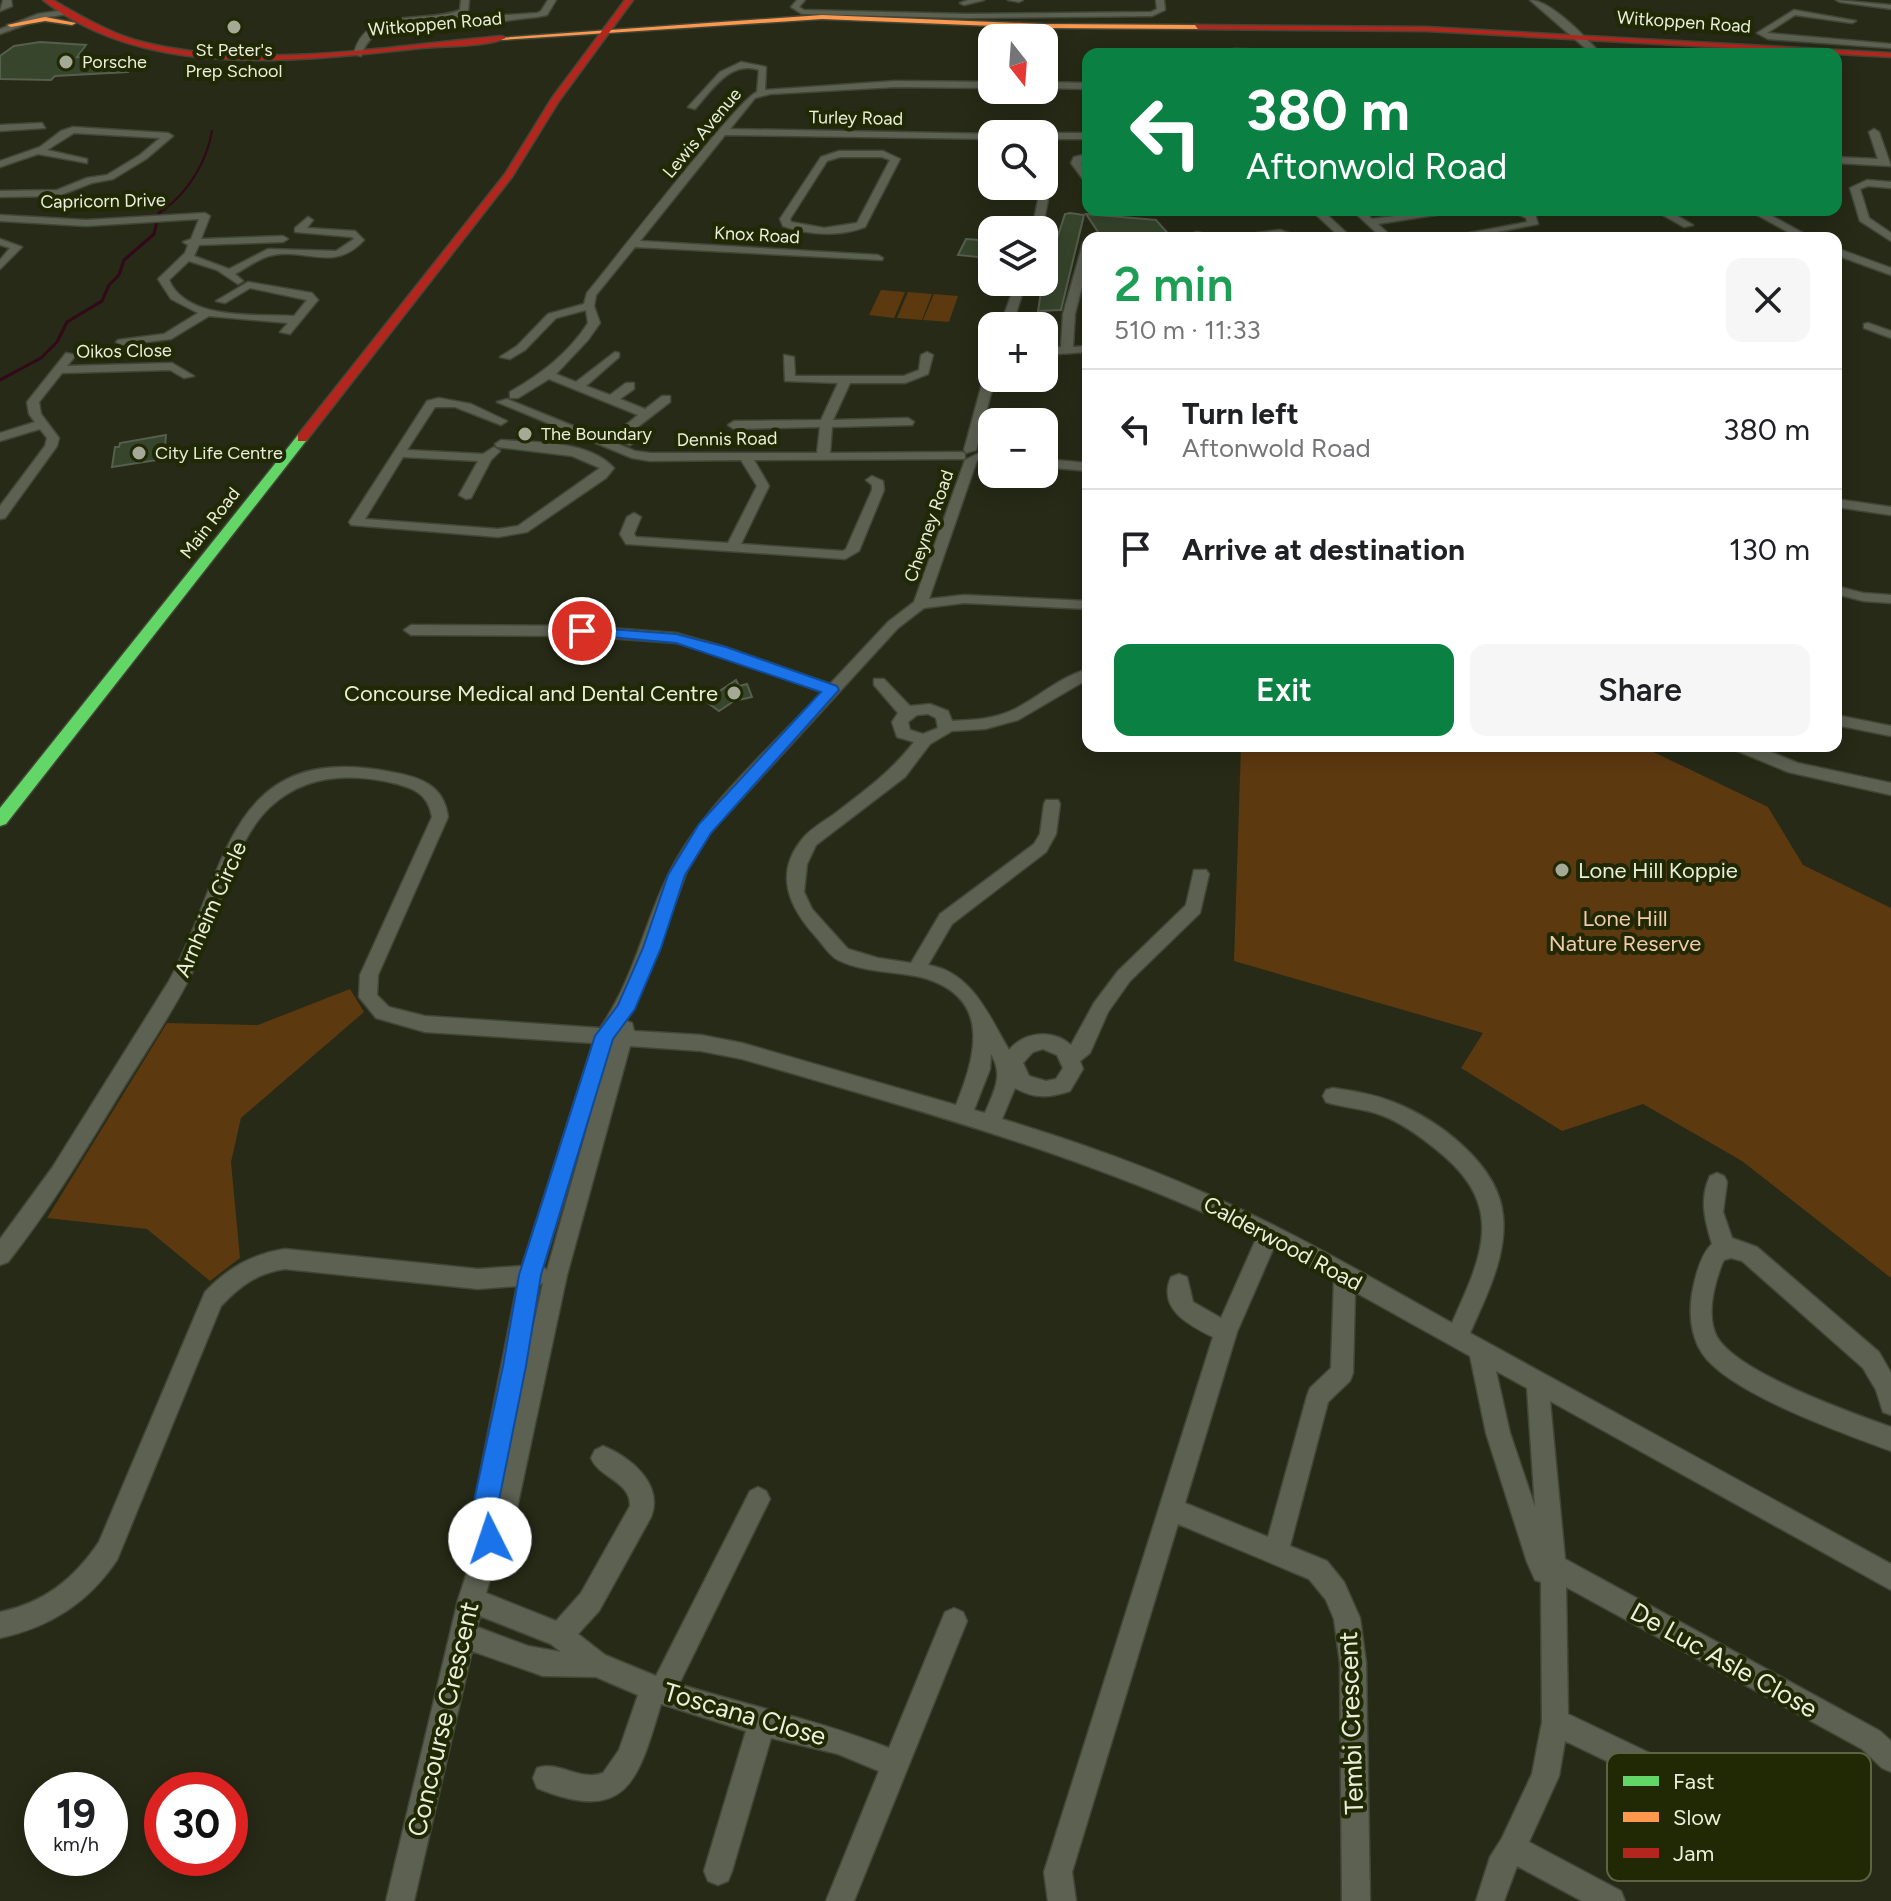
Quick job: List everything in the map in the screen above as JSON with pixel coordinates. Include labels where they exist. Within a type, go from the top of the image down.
[{"type":"main road","name":"Main Road","points":[[509,175],[555,100],[593,50],[614,34],[629,0]]},
{"type":"main road","name":"Main Road","points":[[0,820],[509,175],[542,138],[614,34],[643,0]]},
{"type":"main road","points":[[3,24],[45,19],[52,9]]},
{"type":"main road","points":[[3,24],[52,9]]},
{"type":"main road","name":"Witkoppen Road","points":[[52,9],[119,38],[153,47],[263,58],[369,45],[614,34],[629,37],[678,30],[850,20],[1169,35],[1619,48]]},
{"type":"main road","name":"Witkoppen Road","points":[[369,45],[571,38],[822,17],[1044,26],[1281,26],[1513,33],[1578,46],[1672,48]]},
{"type":"main road","points":[[1513,33],[1539,28],[1554,19],[1579,28],[1610,46],[1630,48]]},
{"type":"main road","points":[[571,38],[590,41],[593,50]]},
{"type":"main road","name":"Witkoppen Road","points":[[1842,53],[1891,55]]},
{"type":"main road","points":[[1842,63],[1891,67]]},
{"type":"street","points":[[3,24],[7,0]]},
{"type":"street","points":[[425,0],[442,0]]},
{"type":"street","points":[[452,17],[464,11],[465,0]]},
{"type":"street","points":[[369,45],[396,20],[452,17],[466,20],[537,15],[544,13],[552,0]]},
{"type":"street","points":[[801,0],[795,7],[802,12],[1021,16],[1156,13],[1161,10],[1160,0]]},
{"type":"street","points":[[964,3],[980,0]]},
{"type":"street","points":[[1016,0],[1021,16]]},
{"type":"street","points":[[1527,0],[1554,19]]},
{"type":"street","points":[[1534,0],[1578,46]]},
{"type":"street","points":[[1840,0],[1891,7]]},
{"type":"street","points":[[890,13],[894,3]]},
{"type":"street","points":[[1839,42],[1854,18],[1803,6],[1761,33],[1768,37],[1891,46]]},
{"type":"street","points":[[1794,12],[1852,21]]},
{"type":"street","points":[[692,107],[726,69],[737,65],[751,64],[763,69],[761,92]]},
{"type":"street","name":"Lewis Avenue","points":[[508,398],[548,375],[591,329],[594,316],[589,306],[591,295],[635,244],[745,101],[761,92],[896,84],[978,85]]},
{"type":"street","points":[[1058,85],[1082,86]]},
{"type":"street","points":[[0,128],[42,126]]},
{"type":"street","points":[[7,139],[23,127]]},
{"type":"street","points":[[0,164],[38,151],[51,145],[64,133],[77,129],[168,136],[143,157],[110,177],[90,180],[58,193],[0,194]]},
{"type":"street","name":"Turley Road","points":[[720,132],[978,136]]},
{"type":"street","points":[[1842,160],[1887,163],[1874,132]]},
{"type":"street","points":[[1058,136],[1082,136]]},
{"type":"street","points":[[38,151],[84,161]]},
{"type":"street","points":[[839,154],[883,154],[894,158],[861,225],[850,229],[825,229],[793,227],[785,219],[824,159],[839,154]]},
{"type":"street","points":[[1082,158],[1077,159],[1076,163],[1082,173]]},
{"type":"street","points":[[1891,185],[1867,183],[1855,188],[1864,219],[1891,238]]},
{"type":"street","points":[[1351,216],[1370,222],[1381,232]]},
{"type":"street","points":[[1370,222],[1416,216]]},
{"type":"street","points":[[1484,232],[1533,224],[1531,216]]},
{"type":"street","points":[[1671,216],[1688,225]]},
{"type":"street","points":[[1765,216],[1795,232]]},
{"type":"street","name":"Capricorn Drive","points":[[0,218],[77,223],[199,217],[186,233],[191,246]]},
{"type":"street","points":[[229,273],[268,252],[308,220]]},
{"type":"street","points":[[800,253],[812,228]]},
{"type":"street","points":[[814,254],[825,229]]},
{"type":"street","points":[[268,252],[337,254],[347,251],[359,240],[355,234],[299,230]]},
{"type":"street","points":[[283,239],[191,246],[165,275],[164,283],[180,300],[207,313],[297,320]]},
{"type":"street","points":[[0,242],[17,247],[0,266]]},
{"type":"street","name":"Knox Road","points":[[635,244],[878,258]]},
{"type":"street","points":[[191,246],[211,263],[248,285],[312,297],[310,304],[286,332]]},
{"type":"street","points":[[1842,253],[1891,272]]},
{"type":"street","points":[[263,287],[284,276]]},
{"type":"street","points":[[221,301],[248,285]]},
{"type":"street","points":[[1058,351],[1078,349],[1076,316],[1082,288]]},
{"type":"street","points":[[506,357],[521,348],[552,316],[589,306]]},
{"type":"street","points":[[122,342],[167,337],[207,313]]},
{"type":"street","points":[[1868,326],[1891,335]]},
{"type":"street","points":[[0,515],[6,498],[51,446],[53,438],[32,408],[33,402],[70,355]]},
{"type":"street","points":[[577,387],[615,355]]},
{"type":"street","points":[[788,357],[789,379],[846,380],[913,378],[924,372],[927,355]]},
{"type":"street","name":"Oikos Close","points":[[58,370],[172,366],[188,376]]},
{"type":"street","points":[[548,375],[646,414]]},
{"type":"street","points":[[823,455],[826,424],[846,380]]},
{"type":"street","points":[[610,401],[630,386]]},
{"type":"street","name":"Cheyney Road","points":[[920,604],[975,456],[988,392]]},
{"type":"street","name":"Dennis Road","points":[[508,398],[542,418],[642,456],[975,456]]},
{"type":"street","points":[[630,441],[617,437],[666,399]]},
{"type":"street","points":[[501,421],[453,403],[436,401],[431,404],[356,519],[359,524],[516,532],[608,468],[599,461],[514,435]]},
{"type":"street","points":[[466,495],[486,458],[514,435],[542,418]]},
{"type":"street","points":[[734,425],[908,422]]},
{"type":"street","points":[[0,437],[43,424]]},
{"type":"street","points":[[399,453],[486,458]]},
{"type":"street","points":[[732,548],[763,486],[745,456]]},
{"type":"street","points":[[1058,464],[1082,466]]},
{"type":"street","points":[[634,517],[627,534],[631,541],[849,554],[879,488],[877,482],[872,480]]},
{"type":"street","points":[[1842,504],[1891,511]]},
{"type":"street","points":[[1842,592],[1891,599]]},
{"type":"street","points":[[920,604],[964,599],[1082,605]]},
{"type":"street","name":"Concourse Crescent","points":[[490,1539],[485,1510],[530,1275],[677,875],[698,839],[831,690],[893,625],[920,604]]},
{"type":"street","points":[[411,630],[582,631],[657,635],[720,650],[831,690]]},
{"type":"street","points":[[990,1124],[1007,1084],[1011,1068],[1017,1051],[1033,1042],[1052,1042],[1071,1057],[1073,1069],[1070,1078],[1054,1089],[1043,1091],[1023,1084],[1011,1068],[973,1004],[956,985],[937,974],[878,965],[842,954],[797,900],[795,880],[798,864],[810,841],[899,773],[924,740],[939,735],[946,726],[988,724],[1005,719],[1071,679],[1082,676]]},
{"type":"street","points":[[879,682],[907,713]]},
{"type":"street","points":[[924,740],[903,733],[900,722],[907,713],[930,709],[943,715],[946,726]]},
{"type":"street","points":[[1842,721],[1891,731]]},
{"type":"street","points":[[1755,752],[1794,768],[1891,789]]},
{"type":"street","name":"Arnheim Circle","points":[[0,1255],[47,1194],[183,973],[228,862],[254,817],[278,790],[303,778],[348,772],[378,774],[412,781],[431,790],[440,803],[439,826],[374,959],[367,984],[368,997],[375,1008],[400,1019],[425,1024],[615,1037]]},
{"type":"street","points":[[916,970],[930,941],[952,913],[1040,848],[1048,834],[1052,804]]},
{"type":"street","points":[[1071,1057],[1083,1047],[1106,1000],[1124,976],[1194,908],[1200,874]]},
{"type":"street","points":[[962,1115],[980,1069],[985,1026]]},
{"type":"street","name":"Concourse Crescent","points":[[400,1901],[471,1600],[490,1539],[505,1508],[556,1275],[594,1136],[615,1037]]},
{"type":"street","name":"Calderwood Road","points":[[615,1037],[701,1043],[742,1051],[962,1115],[1188,1192],[1269,1233],[1891,1578]]},
{"type":"street","points":[[1333,1096],[1377,1105],[1410,1120],[1456,1156],[1486,1187],[1493,1214],[1490,1244],[1477,1291],[1457,1337]]},
{"type":"street","points":[[1717,1182],[1713,1212],[1724,1248]]},
{"type":"street","points":[[1062,1901],[1058,1872],[1169,1508],[1226,1332],[1269,1233]]},
{"type":"street","points":[[1724,1248],[1749,1254],[1847,1337],[1879,1372],[1891,1404]]},
{"type":"street","points":[[1724,1248],[1711,1263],[1705,1285],[1704,1332],[1710,1346],[1729,1364],[1773,1388],[1849,1424],[1891,1439]]},
{"type":"street","points":[[0,1625],[20,1622],[41,1613],[66,1598],[94,1574],[108,1551],[213,1299],[242,1271],[264,1261],[285,1259],[478,1279],[556,1275]]},
{"type":"street","points":[[1276,1553],[1318,1396],[1342,1373],[1345,1276]]},
{"type":"street","points":[[1179,1284],[1176,1296],[1180,1306],[1226,1332]]},
{"type":"street","points":[[1480,1350],[1498,1433],[1548,1572]]},
{"type":"street","points":[[1490,1901],[1500,1867],[1545,1776],[1555,1722],[1538,1382]]},
{"type":"street","points":[[560,1635],[590,1602],[642,1508],[644,1497],[641,1488],[603,1458]]},
{"type":"street","points":[[547,1778],[588,1789],[605,1788],[615,1782],[624,1770],[658,1689],[758,1499]]},
{"type":"street","name":"Tembi Crescent","points":[[1169,1508],[1318,1570],[1335,1591],[1347,1618],[1353,1663],[1356,1901]]},
{"type":"street","name":"De Luc Asle Close","points":[[1548,1572],[1871,1740],[1891,1759]]},
{"type":"street","name":"Toscana Close","points":[[471,1600],[560,1635],[596,1664],[658,1689],[762,1722],[838,1741],[894,1764]]},
{"type":"street","points":[[840,1901],[954,1621]]},
{"type":"street","name":"Toscana Close","points":[[463,1634],[544,1665],[569,1667],[596,1664]]},
{"type":"street","points":[[718,1871],[762,1722]]},
{"type":"street","points":[[1555,1722],[1619,1753]]},
{"type":"street","points":[[1512,1848],[1611,1901]]},
{"type":"green space","points":[[881,290],[905,292],[894,318],[869,315]]},
{"type":"green space","points":[[908,292],[932,294],[922,320],[897,318]]},
{"type":"green space","points":[[934,294],[958,296],[949,322],[923,320]]},
{"type":"green space","name":"Lone Hill Nature Reserve","points":[[1241,752],[1653,752],[1768,807],[1803,865],[1891,908],[1891,1278],[1742,1161],[1643,1104],[1562,1131],[1461,1068],[1483,1033],[1234,961]]},
{"type":"green space","points":[[350,989],[364,1012],[241,1118],[231,1162],[240,1258],[210,1281],[147,1229],[47,1218],[167,1023],[258,1025]]},
{"type":"building","name":"Porsche","points":[[40,42],[86,45],[77,57],[128,60],[128,72],[55,76],[51,80],[0,79],[0,56],[14,46]]},
{"type":"building","points":[[1065,214],[1084,216],[1061,310],[1038,311],[1040,296],[1058,296],[1058,235]]},
{"type":"building","points":[[1087,216],[1156,220],[1167,232],[1098,232]]},
{"type":"building","points":[[966,239],[978,240],[978,257],[958,255]]},
{"type":"building","name":"City Life Centre","points":[[166,435],[164,459],[112,467],[115,447],[119,447],[120,443]]},
{"type":"building","name":"Concourse Medical and Dental Centre","points":[[736,680],[739,686],[747,684],[752,697],[734,701],[719,711],[705,701]]},
{"type":"waterway","points":[[163,210],[180,195],[195,175],[206,154],[212,131]]},
{"type":"waterway","points":[[0,380],[41,358],[57,342],[67,322],[102,301],[109,285],[119,275],[124,260],[154,234],[159,213],[166,208]]},
{"type":"tunnel","points":[[518,436],[526,431]]},
{"type":"traffic: fast","points":[[0,820],[302,438]]},
{"type":"traffic: slow","points":[[502,38],[822,17],[1044,26],[1198,27]]},
{"type":"traffic: slow","points":[[11,25],[45,19],[72,23]]},
{"type":"traffic: jam","points":[[47,0],[101,29],[135,42],[176,51],[221,55],[317,55],[502,38]]},
{"type":"traffic: jam","points":[[302,438],[509,175],[555,100],[629,0]]},
{"type":"traffic: jam","points":[[1198,27],[1427,29],[1766,48]]},
{"type":"traffic: jam","points":[[1842,52],[1891,55]]},
{"type":"place","name":"St Peter's Prep School","points":[[234,27]]},
{"type":"place","name":"Porsche","points":[[66,62]]},
{"type":"place","name":"The Boundary","points":[[525,434]]},
{"type":"place","name":"City Life Centre","points":[[139,453]]},
{"type":"place","name":"Concourse Medical and Dental Centre","points":[[734,693]]},
{"type":"place","name":"Lone Hill Koppie","points":[[1562,870]]},
{"type":"route","points":[[490,1539],[485,1510],[530,1275],[605,1036],[626,1009],[652,948],[677,875],[705,828],[831,690],[720,650],[676,638],[582,631]]}]
